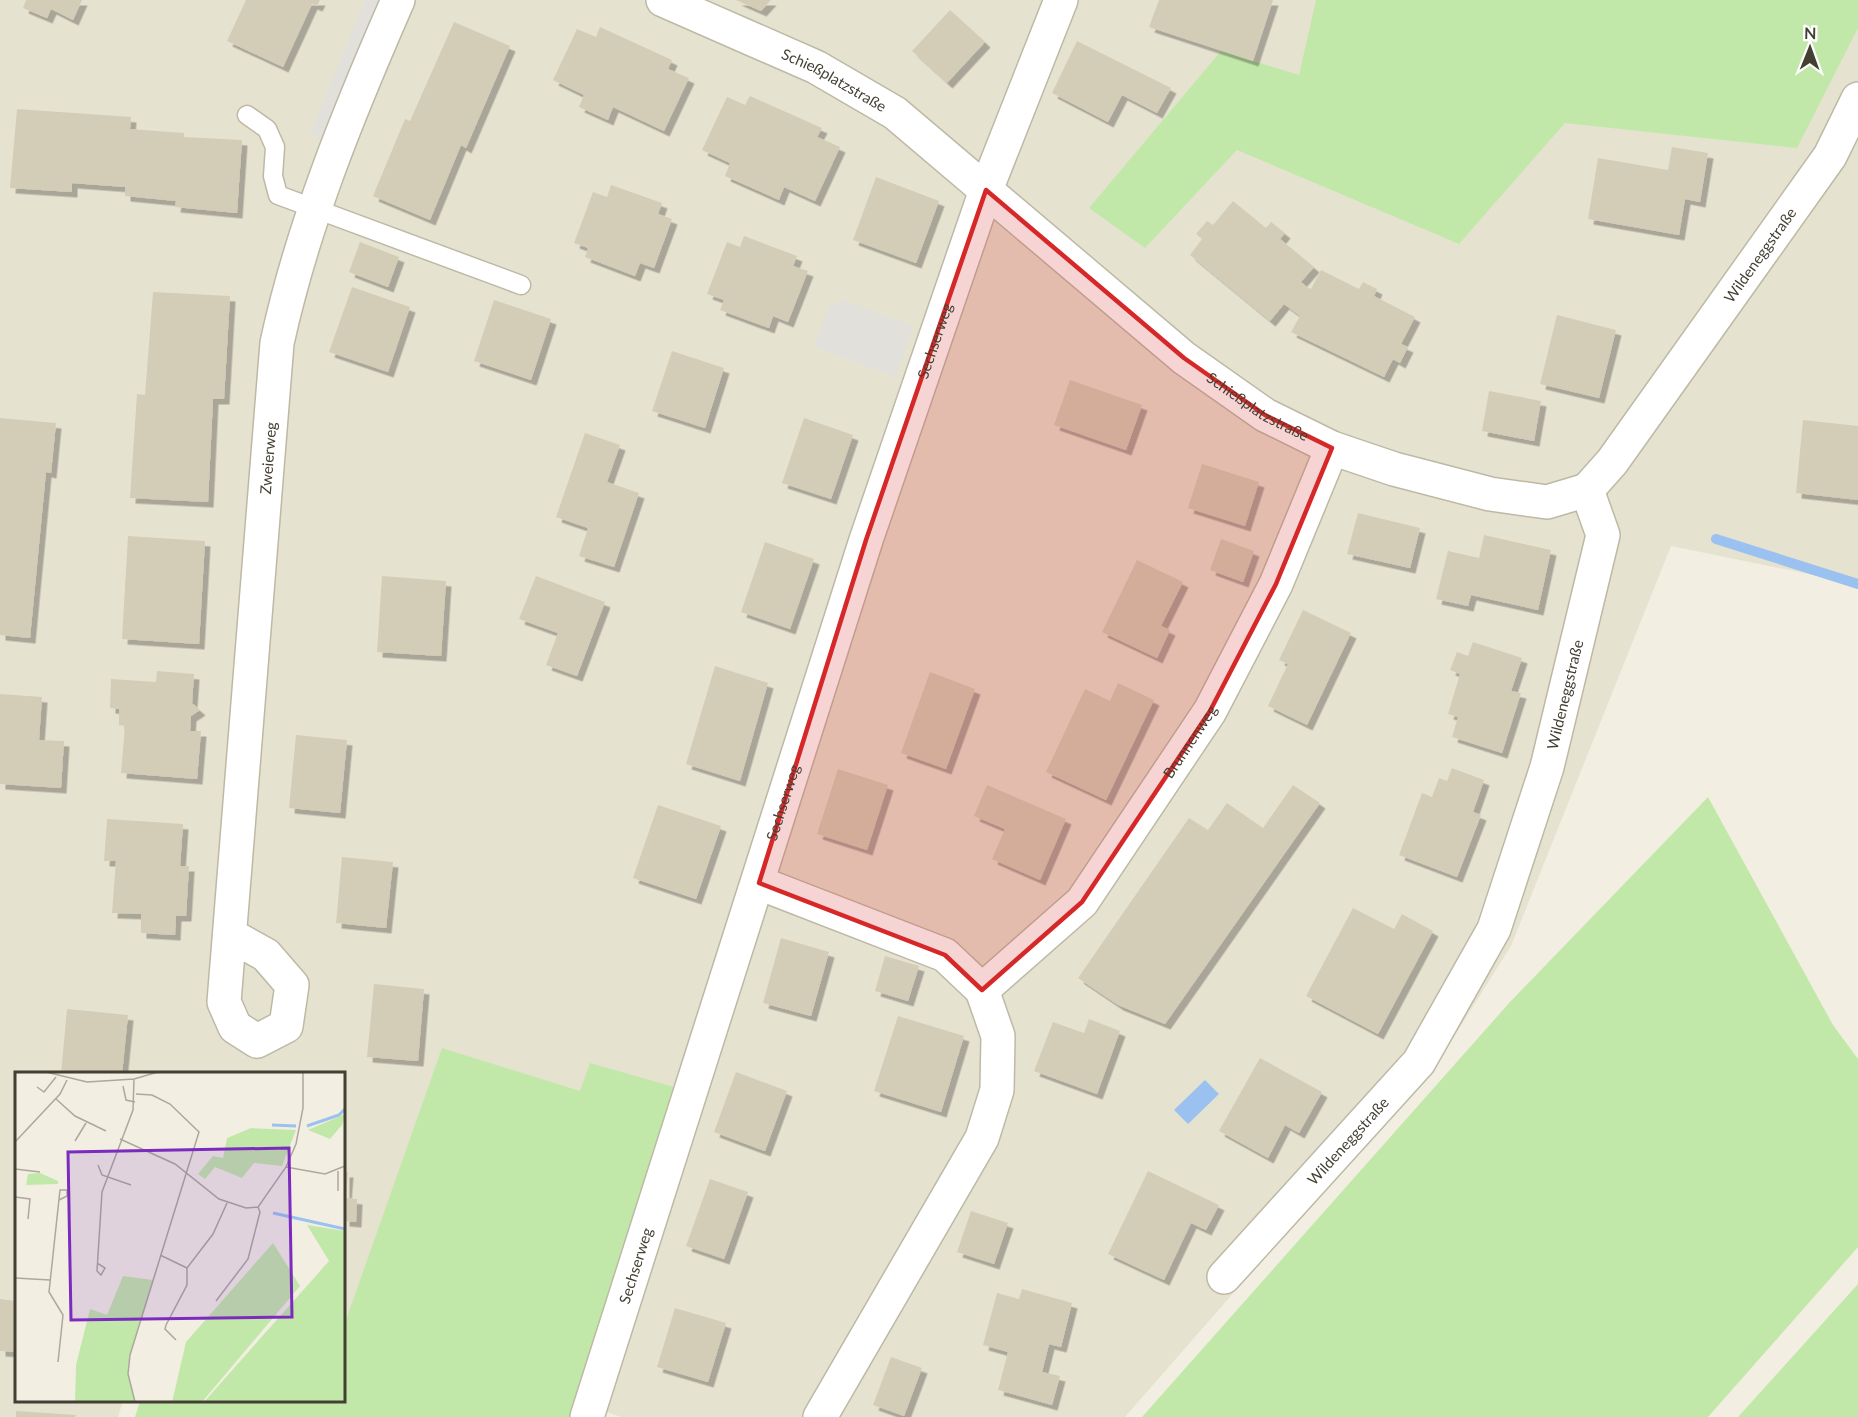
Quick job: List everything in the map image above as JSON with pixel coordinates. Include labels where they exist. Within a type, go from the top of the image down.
[{"type":"street","name":"Zweierweg","points":[[230,935],[268,430],[277,343],[291,277],[312,210],[398,0]]},
{"type":"street","name":"Schießplatzstraße","points":[[663,0],[816,67],[895,113],[1184,358],[1265,415],[1332,448],[1394,469],[1490,494],[1547,502],[1587,490]]},
{"type":"street","points":[[986,190],[1061,0]]},
{"type":"street","name":"Wildeneggstraße","points":[[1224,1277],[1419,1062],[1494,929],[1547,767],[1603,535],[1587,490],[1612,462],[1844,160],[1858,99]]},
{"type":"street","name":"Sechserweg","points":[[587,1417],[759,883],[866,540],[986,190]]},
{"type":"street","name":"Brunnenweg","points":[[982,990],[1082,902],[1210,711],[1276,584],[1332,448]]},
{"type":"street","points":[[759,883],[945,955],[982,990],[998,1036],[997,1090],[982,1138],[820,1417]]},
{"type":"lane","points":[[247,115],[267,129],[275,147],[273,176],[278,195],[312,210],[521,285]]},
{"type":"highlighted area","points":[[986,190],[1184,358],[1265,415],[1332,448],[1276,584],[1210,711],[1082,902],[982,990],[945,955],[759,883],[866,540]]},
{"type":"shaded area","points":[[0,0],[1858,0],[1858,584],[1671,546],[1511,946],[1445,1051],[1125,1417],[621,1417],[345,1320],[345,1072],[15,1072],[15,1402],[123,1402],[118,1417],[0,1417]]},
{"type":"shaded area","points":[[365,0],[398,0],[338,146],[310,134]]},
{"type":"shaded area","points":[[844,300],[913,326],[896,377],[814,347],[829,306]]},
{"type":"green space","points":[[1316,0],[1858,0],[1858,28],[1797,148],[1565,123],[1459,244],[1237,150],[1145,248],[1089,208],[1221,51],[1299,75]]},
{"type":"green space","points":[[1708,797],[1833,1025],[1858,1059],[1858,1247],[1708,1417],[1142,1417],[1510,1002]]},
{"type":"green space","points":[[442,1048],[580,1091],[590,1063],[692,1092],[587,1417],[135,1417],[140,1402],[345,1402],[346,1320]]},
{"type":"green space","points":[[1858,1284],[1858,1417],[1738,1417]]},
{"type":"water","points":[[1205,1080],[1219,1094],[1188,1124],[1174,1110]]},
{"type":"building","points":[[26,0],[82,0],[73,20],[51,9],[47,18],[23,8]]},
{"type":"building","points":[[246,0],[320,0],[317,6],[312,4],[283,67],[227,41]]},
{"type":"building","points":[[736,0],[771,0],[761,11]]},
{"type":"building","points":[[1159,0],[1273,0],[1253,61],[1149,27]]},
{"type":"building","points":[[950,10],[985,42],[947,83],[912,51]]},
{"type":"building","points":[[454,22],[510,46],[466,148],[461,145],[430,220],[373,196],[405,119],[410,121]]},
{"type":"building","points":[[600,27],[672,60],[668,69],[689,78],[664,131],[613,107],[608,120],[579,107],[584,95],[553,80],[577,29],[596,37]]},
{"type":"building","points":[[1077,41],[1171,88],[1157,113],[1122,95],[1108,122],[1052,93]]},
{"type":"building","points":[[750,96],[822,128],[817,137],[840,147],[815,201],[784,187],[779,200],[725,176],[730,163],[702,150],[727,97],[745,105]]},
{"type":"building","points":[[17,109],[131,117],[130,129],[184,133],[184,137],[242,140],[237,213],[175,207],[176,201],[125,196],[125,187],[72,183],[72,192],[10,188]]},
{"type":"building","points":[[1672,147],[1708,153],[1700,202],[1685,199],[1679,235],[1588,219],[1598,158],[1668,170]]},
{"type":"building","points":[[876,177],[939,201],[916,263],[853,240]]},
{"type":"building","points":[[611,185],[662,203],[658,214],[672,219],[654,268],[640,263],[635,276],[585,257],[588,248],[574,243],[593,192],[607,197]]},
{"type":"building","points":[[1233,201],[1266,228],[1271,222],[1285,233],[1280,239],[1314,267],[1301,282],[1307,287],[1311,289],[1321,270],[1359,289],[1363,282],[1377,289],[1374,296],[1415,317],[1401,344],[1408,347],[1400,363],[1393,359],[1384,377],[1291,332],[1300,316],[1284,304],[1270,321],[1190,255],[1202,239],[1196,234],[1207,221],[1213,225]]},
{"type":"building","points":[[744,236],[797,256],[793,266],[808,271],[788,322],[773,316],[769,328],[720,310],[724,300],[707,294],[727,242],[740,247]]},
{"type":"building","points":[[360,242],[399,257],[388,287],[349,272]]},
{"type":"building","points":[[352,287],[410,307],[388,372],[329,352]]},
{"type":"building","points":[[153,292],[230,296],[224,399],[213,399],[208,502],[130,498],[137,394],[145,395]]},
{"type":"building","points":[[494,300],[551,319],[531,380],[474,361]]},
{"type":"building","points":[[1557,315],[1616,330],[1599,398],[1540,384]]},
{"type":"building","points":[[672,351],[724,368],[705,428],[652,411]]},
{"type":"building","points":[[1070,380],[1142,405],[1126,450],[1054,425]]},
{"type":"building","points":[[1489,391],[1541,401],[1534,441],[1482,431]]},
{"type":"building","points":[[0,418],[56,423],[51,473],[46,472],[30,638],[0,635]]},
{"type":"building","points":[[804,418],[853,435],[831,499],[782,483]]},
{"type":"building","points":[[1803,420],[1858,426],[1858,500],[1796,493]]},
{"type":"building","points":[[585,433],[620,445],[607,482],[639,493],[614,567],[579,556],[588,528],[556,517]]},
{"type":"building","points":[[1202,464],[1259,482],[1245,526],[1188,508]]},
{"type":"building","points":[[1358,513],[1420,528],[1410,568],[1347,554]]},
{"type":"building","points":[[1484,535],[1551,550],[1538,610],[1471,595],[1468,606],[1436,599],[1448,551],[1479,558]]},
{"type":"building","points":[[128,536],[205,541],[199,644],[122,639]]},
{"type":"building","points":[[1221,539],[1254,551],[1243,582],[1210,570]]},
{"type":"building","points":[[765,542],[814,559],[790,629],[741,612]]},
{"type":"building","points":[[1137,560],[1183,582],[1161,626],[1170,630],[1157,658],[1102,632]]},
{"type":"building","points":[[382,576],[446,581],[441,656],[377,652]]},
{"type":"building","points":[[536,576],[605,602],[577,676],[546,665],[558,633],[519,619]]},
{"type":"building","points":[[1303,610],[1351,633],[1307,725],[1268,706],[1288,664],[1279,660]]},
{"type":"building","points":[[1473,642],[1522,658],[1511,691],[1521,693],[1502,753],[1452,737],[1458,717],[1448,714],[1460,674],[1450,670],[1457,652],[1468,656]]},
{"type":"building","points":[[715,666],[768,683],[740,781],[686,764]]},
{"type":"building","points":[[157,671],[194,674],[192,703],[200,710],[191,716],[190,731],[201,731],[197,779],[121,773],[125,726],[119,725],[119,709],[110,708],[111,679],[156,682]]},
{"type":"building","points":[[930,672],[975,689],[946,769],[901,753]]},
{"type":"building","points":[[1118,683],[1154,700],[1106,800],[1046,772],[1085,689],[1110,701]]},
{"type":"building","points":[[0,694],[42,697],[39,740],[64,741],[61,788],[0,784]]},
{"type":"building","points":[[296,735],[347,740],[340,813],[289,808]]},
{"type":"building","points":[[1452,768],[1484,780],[1473,812],[1481,815],[1457,877],[1399,855],[1422,793],[1432,797],[1439,778],[1447,781]]},
{"type":"building","points":[[838,769],[888,785],[867,850],[817,834]]},
{"type":"building","points":[[987,785],[1066,819],[1040,880],[992,859],[1005,829],[974,816]]},
{"type":"building","points":[[1293,785],[1320,803],[1165,1024],[1118,1005],[1078,978],[1189,818],[1208,830],[1227,803],[1263,828]]},
{"type":"building","points":[[658,805],[721,826],[696,899],[633,878]]},
{"type":"building","points":[[107,819],[183,824],[180,866],[189,866],[186,916],[176,916],[175,935],[141,933],[141,914],[112,913],[116,861],[104,861]]},
{"type":"building","points":[[342,857],[393,862],[386,928],[336,923]]},
{"type":"building","points":[[1353,908],[1394,929],[1402,914],[1433,931],[1378,1034],[1306,996]]},
{"type":"building","points":[[781,938],[829,952],[811,1016],[763,1003]]},
{"type":"building","points":[[885,956],[919,966],[908,1001],[875,991]]},
{"type":"building","points":[[374,984],[424,989],[418,1061],[367,1057]]},
{"type":"building","points":[[67,1009],[128,1015],[122,1072],[61,1072]]},
{"type":"building","points":[[898,1016],[964,1036],[941,1112],[874,1091]]},
{"type":"building","points":[[1089,1019],[1120,1031],[1097,1094],[1034,1071],[1053,1022],[1084,1033]]},
{"type":"building","points":[[1260,1058],[1322,1092],[1299,1133],[1285,1125],[1268,1158],[1219,1131]]},
{"type":"building","points":[[736,1072],[787,1091],[765,1151],[714,1132]]},
{"type":"building","points":[[1148,1171],[1219,1205],[1206,1230],[1191,1223],[1164,1280],[1108,1254]]},
{"type":"building","points":[[345,1172],[348,1172],[346,1198],[357,1199],[356,1222],[345,1221]]},
{"type":"building","points":[[710,1179],[748,1192],[724,1259],[686,1246]]},
{"type":"building","points":[[971,1211],[1008,1223],[994,1264],[957,1252]]},
{"type":"building","points":[[1022,1289],[1072,1303],[1061,1347],[1049,1344],[1042,1372],[1060,1376],[1052,1405],[998,1390],[1008,1352],[983,1345],[997,1293],[1019,1299]]},
{"type":"building","points":[[0,1299],[15,1301],[15,1352],[0,1351]]},
{"type":"building","points":[[675,1308],[726,1323],[708,1382],[657,1367]]},
{"type":"building","points":[[891,1357],[922,1368],[904,1416],[873,1405]]},
{"type":"building","points":[[16,1411],[76,1415],[75,1417],[16,1417]]},
{"type":"waterway","points":[[1716,539],[1858,584]]}]
